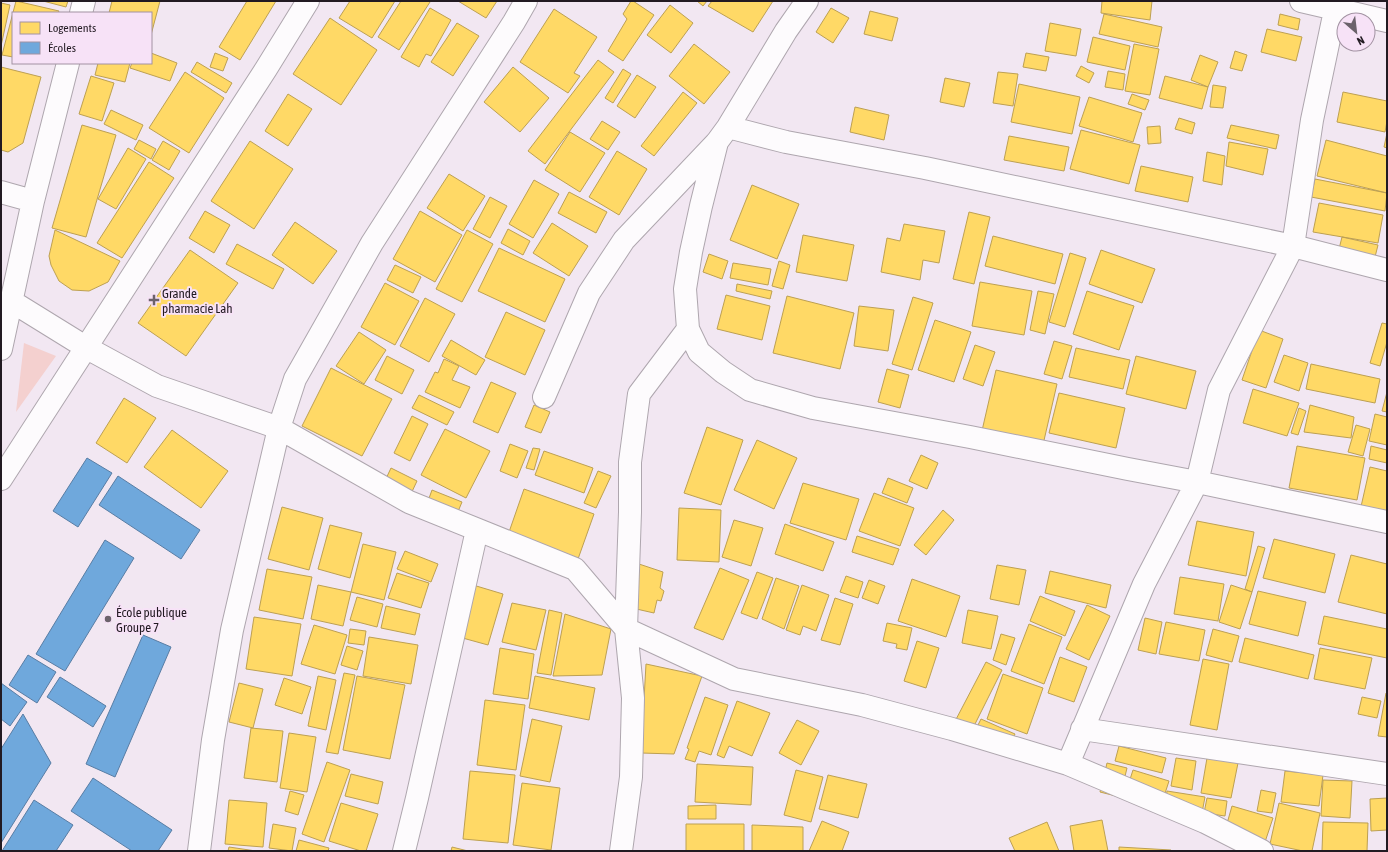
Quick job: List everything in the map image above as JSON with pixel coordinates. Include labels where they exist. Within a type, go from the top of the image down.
[{"type":"street","points":[[81,12],[84,1]]},
{"type":"street","points":[[1,480],[266,69],[308,1]]},
{"type":"street","points":[[199,851],[213,740],[232,630],[279,428],[295,379],[372,243],[526,1]]},
{"type":"street","points":[[544,397],[589,293],[624,240],[722,134],[786,30],[806,1]]},
{"type":"street","points":[[1301,1],[1336,5],[1387,21]]},
{"type":"street","points":[[1068,764],[1144,584],[1197,482],[1219,390],[1293,246],[1312,120],[1336,5]]},
{"type":"street","points":[[1,349],[33,201],[68,64]]},
{"type":"street","points":[[722,134],[786,142],[924,168],[1293,246],[1387,270]]},
{"type":"street","points":[[722,134],[701,206],[691,252],[685,289],[688,329],[699,352],[723,372],[750,390],[813,408],[970,437],[1120,468],[1197,482],[1387,522]]},
{"type":"street","points":[[1,192],[33,201]]},
{"type":"street","points":[[11,301],[87,348],[157,386],[279,428],[409,502],[575,569],[626,629],[734,678],[862,705],[952,729],[1068,764],[1205,822],[1262,851]]},
{"type":"street","points":[[621,851],[631,777],[634,698],[626,629],[630,462],[639,394],[688,329]]},
{"type":"street","points":[[404,851],[477,530]]},
{"type":"street","points":[[1082,729],[1387,774]]},
{"type":"shaded area","points":[[24,343],[56,356],[16,412]]},
{"type":"building: Logements","points":[[16,1],[59,11],[58,12],[13,12]]},
{"type":"building: Logements","points":[[43,1],[68,1],[66,7]]},
{"type":"building: Logements","points":[[112,1],[160,1],[152,31],[152,12],[109,12]]},
{"type":"building: Logements","points":[[247,1],[276,1],[240,60],[219,47]]},
{"type":"building: Logements","points":[[350,1],[395,1],[372,38],[339,18]]},
{"type":"building: Logements","points":[[401,1],[430,2],[399,50],[378,37]]},
{"type":"building: Logements","points":[[458,1],[497,1],[486,18]]},
{"type":"building: Logements","points":[[631,1],[654,15],[623,61],[608,51],[627,19],[623,14]]},
{"type":"building: Logements","points":[[697,1],[707,1],[703,6]]},
{"type":"building: Logements","points":[[712,1],[773,1],[753,32],[708,6]]},
{"type":"building: Logements","points":[[1102,1],[1152,1],[1150,20],[1101,13]]},
{"type":"building: Logements","points":[[1,3],[10,5],[1,46]]},
{"type":"building: Logements","points":[[670,5],[693,23],[671,53],[647,35]]},
{"type":"building: Logements","points":[[430,8],[451,20],[431,56],[426,54],[419,67],[401,57]]},
{"type":"building: Logements","points":[[831,8],[849,18],[833,43],[816,32]]},
{"type":"building: Logements","points":[[554,9],[597,37],[574,73],[580,76],[568,93],[520,62]]},
{"type":"building: Logements","points":[[870,11],[898,18],[892,41],[864,34]]},
{"type":"building: Logements","points":[[1104,14],[1162,27],[1158,47],[1099,34]]},
{"type":"building: Logements","points":[[1280,14],[1300,19],[1298,30],[1278,25]]},
{"type":"building: Logements","points":[[12,16],[12,57],[2,55]]},
{"type":"building: Logements","points":[[330,18],[377,50],[341,105],[293,74]]},
{"type":"building: Logements","points":[[457,23],[479,36],[453,76],[431,62]]},
{"type":"building: Logements","points":[[1050,23],[1081,29],[1076,56],[1045,51]]},
{"type":"building: Logements","points":[[1267,29],[1302,37],[1296,61],[1261,52]]},
{"type":"building: Logements","points":[[1093,37],[1130,46],[1125,70],[1087,62]]},
{"type":"building: Logements","points":[[694,44],[730,72],[704,104],[669,76]]},
{"type":"building: Logements","points":[[1134,44],[1159,49],[1150,95],[1125,91]]},
{"type":"building: Logements","points":[[1235,51],[1247,55],[1242,71],[1230,68]]},
{"type":"building: Logements","points":[[152,53],[177,63],[170,81],[130,68],[132,64],[152,64]]},
{"type":"building: Logements","points":[[215,53],[228,58],[223,71],[210,67]]},
{"type":"building: Logements","points":[[1026,53],[1049,57],[1046,71],[1023,67]]},
{"type":"building: Logements","points":[[1200,55],[1218,62],[1208,87],[1191,80]]},
{"type":"building: Logements","points":[[598,60],[614,72],[545,164],[528,151]]},
{"type":"building: Logements","points":[[197,62],[232,83],[226,93],[191,72]]},
{"type":"building: Logements","points":[[98,64],[130,64],[125,82],[95,75]]},
{"type":"building: Logements","points":[[1081,66],[1094,73],[1089,83],[1076,76]]},
{"type":"building: Logements","points":[[1,67],[41,77],[23,143],[8,152],[1,150]]},
{"type":"building: Logements","points":[[513,67],[549,98],[520,132],[484,102]]},
{"type":"building: Logements","points":[[623,69],[631,74],[613,103],[605,98]]},
{"type":"building: Logements","points":[[1108,71],[1125,74],[1123,90],[1105,87]]},
{"type":"building: Logements","points":[[185,72],[224,98],[189,153],[149,128]]},
{"type":"building: Logements","points":[[998,72],[1018,74],[1013,106],[993,103]]},
{"type":"building: Logements","points":[[637,75],[656,87],[635,118],[617,106]]},
{"type":"building: Logements","points":[[91,76],[114,83],[102,121],[79,114]]},
{"type":"building: Logements","points":[[1165,76],[1208,87],[1202,109],[1159,98]]},
{"type":"building: Logements","points":[[945,78],[970,83],[964,107],[940,102]]},
{"type":"building: Logements","points":[[1019,84],[1080,97],[1072,134],[1011,122]]},
{"type":"building: Logements","points":[[1213,85],[1226,87],[1223,108],[1210,107]]},
{"type":"building: Logements","points":[[683,92],[697,103],[654,156],[641,146]]},
{"type":"building: Logements","points":[[1343,92],[1387,101],[1387,121],[1385,132],[1337,122]]},
{"type":"building: Logements","points":[[288,94],[312,109],[288,146],[265,131]]},
{"type":"building: Logements","points":[[1132,94],[1149,100],[1145,110],[1128,104]]},
{"type":"building: Logements","points":[[1089,97],[1142,113],[1133,142],[1079,126]]},
{"type":"building: Logements","points":[[855,107],[889,115],[884,140],[850,132]]},
{"type":"building: Logements","points":[[111,110],[143,125],[136,140],[104,124]]},
{"type":"building: Logements","points":[[1179,118],[1195,123],[1192,134],[1175,129]]},
{"type":"building: Logements","points":[[602,121],[620,132],[608,150],[590,139]]},
{"type":"building: Logements","points":[[82,125],[116,135],[86,237],[52,228]]},
{"type":"building: Logements","points":[[1231,125],[1279,135],[1276,149],[1227,138]]},
{"type":"building: Logements","points":[[1160,126],[1161,143],[1148,144],[1147,127]]},
{"type":"building: Logements","points":[[1081,130],[1140,145],[1129,184],[1070,169]]},
{"type":"building: Logements","points":[[570,132],[605,153],[580,192],[545,170]]},
{"type":"building: Logements","points":[[1387,133],[1387,148],[1384,147]]},
{"type":"building: Logements","points":[[1009,136],[1069,147],[1064,171],[1004,160]]},
{"type":"building: Logements","points":[[139,140],[156,149],[151,159],[134,149]]},
{"type":"building: Logements","points":[[1326,140],[1387,156],[1387,193],[1317,176]]},
{"type":"building: Logements","points":[[163,141],[180,151],[169,170],[152,160]]},
{"type":"building: Logements","points":[[250,141],[293,169],[254,229],[211,201]]},
{"type":"building: Logements","points":[[1229,142],[1268,149],[1263,175],[1226,166]]},
{"type":"building: Logements","points":[[128,148],[146,159],[116,209],[98,199]]},
{"type":"building: Logements","points":[[617,151],[647,169],[619,215],[589,197]]},
{"type":"building: Logements","points":[[1207,152],[1225,156],[1222,185],[1203,181]]},
{"type":"building: Logements","points":[[149,162],[174,178],[122,258],[97,243]]},
{"type":"building: Logements","points":[[1141,166],[1193,177],[1188,202],[1135,191]]},
{"type":"building: Logements","points":[[449,174],[485,196],[463,231],[427,208]]},
{"type":"building: Logements","points":[[1315,179],[1387,193],[1385,211],[1311,197]]},
{"type":"building: Logements","points":[[534,180],[559,194],[533,238],[509,224]]},
{"type":"building: Logements","points":[[752,185],[799,204],[777,259],[730,240]]},
{"type":"building: Logements","points":[[569,192],[607,212],[596,233],[558,213]]},
{"type":"building: Logements","points":[[490,197],[507,206],[490,238],[473,229]]},
{"type":"building: Logements","points":[[1319,203],[1383,215],[1378,243],[1313,232]]},
{"type":"building: Logements","points":[[205,211],[230,225],[214,253],[189,238]]},
{"type":"building: Logements","points":[[420,211],[462,235],[435,282],[393,259]]},
{"type":"building: Logements","points":[[969,212],[990,217],[974,284],[953,279]]},
{"type":"building: Logements","points":[[295,222],[337,251],[313,284],[272,255]]},
{"type":"building: Logements","points":[[552,223],[588,246],[569,276],[533,253]]},
{"type":"building: Logements","points":[[904,224],[945,231],[939,263],[923,260],[920,280],[881,272],[887,238],[900,241]]},
{"type":"building: Logements","points":[[508,229],[530,241],[523,255],[501,243]]},
{"type":"building: Logements","points":[[55,230],[120,261],[108,282],[89,291],[72,290],[59,281],[51,265],[49,256]]},
{"type":"building: Logements","points":[[467,230],[493,244],[462,302],[436,289]]},
{"type":"building: Logements","points":[[803,235],[854,245],[847,281],[796,272]]},
{"type":"building: Logements","points":[[993,236],[1063,254],[1055,284],[985,266]]},
{"type":"building: Logements","points":[[1342,237],[1378,245],[1374,261],[1338,253]]},
{"type":"building: Logements","points":[[237,244],[284,269],[273,289],[226,264]]},
{"type":"building: Logements","points":[[499,248],[565,279],[545,322],[478,291]]},
{"type":"building: Logements","points":[[190,250],[238,283],[186,356],[138,323]]},
{"type":"building: Logements","points":[[1101,250],[1155,269],[1142,303],[1089,284]]},
{"type":"building: Logements","points":[[1070,253],[1086,258],[1065,327],[1049,322]]},
{"type":"building: Logements","points":[[709,254],[728,261],[722,279],[703,272]]},
{"type":"building: Logements","points":[[779,261],[790,265],[783,289],[772,286]]},
{"type":"building: Logements","points":[[733,263],[771,269],[768,285],[730,278]]},
{"type":"building: Logements","points":[[395,265],[421,277],[413,293],[387,280]]},
{"type":"building: Logements","points":[[980,282],[1032,291],[1024,335],[972,326]]},
{"type":"building: Logements","points":[[385,283],[419,301],[395,345],[361,327]]},
{"type":"building: Logements","points":[[737,284],[772,291],[770,299],[736,291]]},
{"type":"building: Logements","points":[[1038,291],[1054,294],[1045,334],[1030,330]]},
{"type":"building: Logements","points":[[1087,291],[1134,306],[1119,350],[1073,334]]},
{"type":"building: Logements","points":[[726,295],[770,306],[762,340],[717,329]]},
{"type":"building: Logements","points":[[787,296],[854,313],[840,369],[773,353]]},
{"type":"building: Logements","points":[[913,297],[933,303],[912,370],[892,364]]},
{"type":"building: Logements","points":[[425,298],[455,314],[429,362],[400,346]]},
{"type":"building: Logements","points":[[859,306],[894,310],[888,351],[854,346]]},
{"type":"building: Logements","points":[[506,312],[545,330],[525,375],[485,357]]},
{"type":"building: Logements","points":[[935,320],[971,332],[954,382],[918,370]]},
{"type":"building: Logements","points":[[1382,323],[1387,324],[1387,342],[1380,366],[1370,363]]},
{"type":"building: Logements","points":[[1259,330],[1283,339],[1266,388],[1242,380]]},
{"type":"building: Logements","points":[[359,332],[386,350],[364,384],[336,366]]},
{"type":"building: Logements","points":[[451,340],[485,360],[476,375],[442,356]]},
{"type":"building: Logements","points":[[1054,341],[1072,346],[1062,379],[1044,374]]},
{"type":"building: Logements","points":[[975,345],[995,352],[983,386],[963,379]]},
{"type":"building: Logements","points":[[1076,348],[1130,360],[1123,389],[1069,377]]},
{"type":"building: Logements","points":[[1284,355],[1308,363],[1299,391],[1274,382]]},
{"type":"building: Logements","points":[[387,356],[414,370],[402,394],[375,380]]},
{"type":"building: Logements","points":[[1136,356],[1196,371],[1186,409],[1126,394]]},
{"type":"building: Logements","points":[[444,359],[459,366],[452,380],[470,387],[460,408],[425,392],[435,372],[438,373]]},
{"type":"building: Logements","points":[[1311,364],[1380,379],[1375,403],[1306,389]]},
{"type":"building: Logements","points":[[331,368],[392,399],[362,456],[302,426]]},
{"type":"building: Logements","points":[[887,369],[909,375],[900,408],[878,402]]},
{"type":"building: Logements","points":[[996,370],[1057,384],[1042,449],[981,435]]},
{"type":"building: Logements","points":[[491,382],[516,393],[498,433],[473,422]]},
{"type":"building: Logements","points":[[1253,389],[1299,403],[1287,436],[1243,423]]},
{"type":"building: Logements","points":[[1387,392],[1387,412],[1382,411]]},
{"type":"building: Logements","points":[[1059,393],[1125,408],[1116,448],[1049,433]]},
{"type":"building: Logements","points":[[419,395],[454,412],[447,425],[412,408]]},
{"type":"building: Logements","points":[[124,398],[156,418],[127,463],[96,443]]},
{"type":"building: Logements","points":[[534,405],[550,412],[541,433],[525,427]]},
{"type":"building: Logements","points":[[1310,405],[1354,417],[1351,438],[1304,432]]},
{"type":"building: Logements","points":[[1299,408],[1306,411],[1298,435],[1291,433]]},
{"type":"building: Logements","points":[[1375,414],[1387,417],[1387,445],[1369,441]]},
{"type":"building: Logements","points":[[412,416],[428,424],[410,461],[394,453]]},
{"type":"building: Logements","points":[[1356,425],[1370,429],[1363,456],[1348,452]]},
{"type":"building: Logements","points":[[707,427],[743,440],[721,505],[684,493]]},
{"type":"building: Logements","points":[[445,429],[490,451],[466,498],[421,475]]},
{"type":"building: Logements","points":[[172,430],[228,471],[201,508],[144,467]]},
{"type":"building: Logements","points":[[757,440],[797,458],[774,509],[734,490]]},
{"type":"building: Logements","points":[[510,444],[528,451],[517,478],[500,471]]},
{"type":"building: Logements","points":[[1297,446],[1365,458],[1357,500],[1289,488]]},
{"type":"building: Logements","points":[[1371,446],[1387,450],[1387,463],[1369,459]]},
{"type":"building: Logements","points":[[533,448],[540,449],[534,470],[526,468]]},
{"type":"building: Logements","points":[[544,451],[593,468],[584,493],[535,475]]},
{"type":"building: Logements","points":[[921,455],[938,463],[927,489],[909,481]]},
{"type":"building: Logements","points":[[1370,467],[1387,471],[1387,517],[1360,511]]},
{"type":"building: Logements","points":[[391,468],[417,481],[409,498],[383,485]]},
{"type":"building: Logements","points":[[598,471],[611,476],[596,508],[584,503]]},
{"type":"building: Logements","points":[[888,478],[913,488],[907,503],[882,493]]},
{"type":"building: Logements","points":[[803,483],[859,499],[846,540],[790,523]]},
{"type":"building: Logements","points":[[524,489],[594,514],[578,559],[508,535]]},
{"type":"building: Logements","points":[[432,490],[462,502],[457,514],[428,501]]},
{"type":"building: Logements","points":[[874,493],[914,508],[900,546],[859,531]]},
{"type":"building: Logements","points":[[282,507],[323,518],[309,570],[268,559]]},
{"type":"building: Logements","points":[[679,508],[721,510],[719,562],[677,560]]},
{"type":"building: Logements","points":[[943,510],[954,520],[926,555],[914,545]]},
{"type":"building: Logements","points":[[734,520],[763,528],[751,566],[722,557]]},
{"type":"building: Logements","points":[[1197,521],[1254,532],[1246,576],[1188,565]]},
{"type":"building: Logements","points":[[785,524],[834,542],[823,571],[775,554]]},
{"type":"building: Logements","points":[[330,525],[362,533],[350,578],[318,569]]},
{"type":"building: Logements","points":[[857,536],[899,549],[893,565],[852,552]]},
{"type":"building: Logements","points":[[1274,539],[1335,554],[1325,593],[1263,578]]},
{"type":"building: Logements","points":[[363,544],[396,552],[384,600],[351,592]]},
{"type":"building: Logements","points":[[1258,546],[1265,548],[1252,592],[1245,589]]},
{"type":"building: Logements","points":[[405,551],[438,564],[431,582],[397,569]]},
{"type":"building: Logements","points":[[1351,555],[1387,564],[1387,614],[1338,602]]},
{"type":"building: Logements","points":[[636,563],[663,572],[660,588],[664,591],[661,601],[657,600],[654,613],[632,608]]},
{"type":"building: Logements","points":[[997,565],[1026,570],[1019,605],[990,599]]},
{"type":"building: Logements","points":[[720,568],[749,580],[723,640],[694,628]]},
{"type":"building: Logements","points":[[267,569],[312,577],[303,619],[259,610]]},
{"type":"building: Logements","points":[[1050,571],[1111,585],[1106,608],[1045,593]]},
{"type":"building: Logements","points":[[757,572],[773,578],[757,619],[741,613]]},
{"type":"building: Logements","points":[[397,573],[429,583],[421,608],[388,598]]},
{"type":"building: Logements","points":[[846,576],[863,582],[858,598],[840,592]]},
{"type":"building: Logements","points":[[1180,577],[1224,584],[1218,621],[1174,614]]},
{"type":"building: Logements","points":[[776,578],[799,586],[784,629],[762,619]]},
{"type":"building: Logements","points":[[912,579],[960,596],[946,637],[898,621]]},
{"type":"building: Logements","points":[[869,580],[885,586],[878,604],[862,598]]},
{"type":"building: Logements","points":[[318,585],[351,592],[343,626],[311,619]]},
{"type":"building: Logements","points":[[473,585],[503,594],[488,645],[459,637]]},
{"type":"building: Logements","points":[[802,585],[829,595],[816,631],[803,626],[800,635],[786,630]]},
{"type":"building: Logements","points":[[1231,585],[1252,592],[1240,629],[1219,622]]},
{"type":"building: Logements","points":[[1258,591],[1306,602],[1298,636],[1249,624]]},
{"type":"building: Logements","points":[[1040,596],[1075,611],[1065,636],[1030,621]]},
{"type":"building: Logements","points":[[357,597],[383,604],[377,627],[350,620]]},
{"type":"building: Logements","points":[[835,598],[853,604],[840,645],[821,640]]},
{"type":"building: Logements","points":[[512,603],[546,610],[536,650],[502,642]]},
{"type":"building: Logements","points":[[1087,605],[1110,616],[1089,660],[1066,649]]},
{"type":"building: Logements","points":[[386,606],[420,614],[415,635],[381,628]]},
{"type":"building: Logements","points":[[549,610],[562,613],[551,675],[537,673]]},
{"type":"building: Logements","points":[[968,610],[998,616],[991,649],[962,643]]},
{"type":"building: Logements","points":[[565,614],[611,629],[602,675],[553,676]]},
{"type":"building: Logements","points":[[1324,616],[1387,629],[1387,658],[1318,644]]},
{"type":"building: Logements","points":[[254,617],[301,624],[292,676],[246,669]]},
{"type":"building: Logements","points":[[1145,618],[1162,622],[1156,654],[1138,650]]},
{"type":"building: Logements","points":[[1166,622],[1205,630],[1199,661],[1159,654]]},
{"type":"building: Logements","points":[[887,623],[912,628],[907,650],[896,648],[897,644],[883,641]]},
{"type":"building: Logements","points":[[1029,624],[1062,637],[1044,684],[1011,671]]},
{"type":"building: Logements","points":[[314,625],[347,635],[335,674],[301,664]]},
{"type":"building: Logements","points":[[350,629],[366,631],[364,645],[348,643]]},
{"type":"building: Logements","points":[[1213,629],[1239,636],[1232,662],[1206,655]]},
{"type":"building: Logements","points":[[1001,634],[1015,638],[1006,665],[993,660]]},
{"type":"building: Logements","points":[[369,637],[418,645],[411,684],[363,676]]},
{"type":"building: Logements","points":[[1245,638],[1314,655],[1308,679],[1239,662]]},
{"type":"building: Logements","points":[[917,641],[939,648],[926,688],[904,681]]},
{"type":"building: Logements","points":[[347,646],[363,651],[357,670],[341,665]]},
{"type":"building: Logements","points":[[500,648],[534,654],[528,699],[493,694]]},
{"type":"building: Logements","points":[[1320,648],[1372,658],[1365,689],[1314,679]]},
{"type":"building: Logements","points":[[1060,657],[1087,667],[1074,702],[1048,693]]},
{"type":"building: Logements","points":[[1203,659],[1229,664],[1217,730],[1190,725]]},
{"type":"building: Logements","points":[[986,662],[1002,670],[969,736],[952,727]]},
{"type":"building: Logements","points":[[646,664],[702,676],[674,754],[641,753]]},
{"type":"building: Logements","points":[[344,673],[355,675],[338,754],[326,752]]},
{"type":"building: Logements","points":[[1003,674],[1043,688],[1027,734],[987,719]]},
{"type":"building: Logements","points":[[318,676],[336,680],[326,730],[308,726]]},
{"type":"building: Logements","points":[[357,676],[405,685],[390,759],[343,750]]},
{"type":"building: Logements","points":[[535,676],[595,688],[589,720],[529,708]]},
{"type":"building: Logements","points":[[284,678],[311,687],[302,714],[275,705]]},
{"type":"building: Logements","points":[[239,683],[263,689],[253,728],[229,722]]},
{"type":"building: Logements","points":[[1386,693],[1387,694],[1387,737],[1378,736]]},
{"type":"building: Logements","points":[[705,697],[728,705],[711,755],[699,751],[695,762],[685,759],[689,749],[687,748]]},
{"type":"building: Logements","points":[[1362,697],[1381,701],[1377,718],[1358,714]]},
{"type":"building: Logements","points":[[485,700],[525,705],[516,770],[477,765]]},
{"type":"building: Logements","points":[[737,701],[770,713],[752,756],[729,746],[724,758],[717,755]]},
{"type":"building: Logements","points":[[532,719],[562,726],[550,782],[520,776]]},
{"type":"building: Logements","points":[[981,719],[1015,734],[1005,755],[971,739]]},
{"type":"building: Logements","points":[[797,720],[819,731],[801,765],[779,753]]},
{"type":"building: Logements","points":[[251,728],[283,731],[277,782],[244,778]]},
{"type":"building: Logements","points":[[289,733],[316,737],[307,792],[280,788]]},
{"type":"building: Logements","points":[[1119,746],[1166,758],[1162,773],[1115,761]]},
{"type":"building: Logements","points":[[1176,758],[1196,761],[1192,790],[1171,786]]},
{"type":"building: Logements","points":[[1207,758],[1238,763],[1231,798],[1201,793]]},
{"type":"building: Logements","points":[[327,762],[350,770],[324,842],[302,834]]},
{"type":"building: Logements","points":[[1107,763],[1127,768],[1120,797],[1100,792]]},
{"type":"building: Logements","points":[[697,764],[753,767],[751,805],[695,802]]},
{"type":"building: Logements","points":[[796,770],[823,777],[811,822],[784,815]]},
{"type":"building: Logements","points":[[1133,770],[1169,781],[1160,809],[1124,798]]},
{"type":"building: Logements","points":[[470,771],[515,775],[508,843],[463,839]]},
{"type":"building: Logements","points":[[1285,771],[1323,775],[1319,806],[1281,802]]},
{"type":"building: Logements","points":[[351,774],[383,782],[378,804],[345,796]]},
{"type":"building: Logements","points":[[828,775],[867,784],[858,818],[819,809]]},
{"type":"building: Logements","points":[[1323,780],[1352,781],[1350,818],[1321,816]]},
{"type":"building: Logements","points":[[522,783],[560,788],[551,850],[513,845]]},
{"type":"building: Logements","points":[[1261,790],[1276,793],[1272,813],[1257,811]]},
{"type":"building: Logements","points":[[290,791],[304,795],[298,815],[285,811]]},
{"type":"building: Logements","points":[[1167,791],[1205,797],[1201,818],[1164,812]]},
{"type":"building: Logements","points":[[1207,798],[1227,801],[1225,816],[1204,813]]},
{"type":"building: Logements","points":[[1387,798],[1387,830],[1371,831],[1370,799]]},
{"type":"building: Logements","points":[[229,800],[267,803],[263,847],[225,844]]},
{"type":"building: Logements","points":[[341,803],[378,814],[366,851],[361,851],[329,841]]},
{"type":"building: Logements","points":[[1279,803],[1320,813],[1312,851],[1303,851],[1270,844]]},
{"type":"building: Logements","points":[[716,805],[716,819],[688,819],[688,806]]},
{"type":"building: Logements","points":[[1232,806],[1273,818],[1264,845],[1224,834]]},
{"type":"building: Logements","points":[[1102,820],[1108,851],[1074,851],[1070,826]]},
{"type":"building: Logements","points":[[822,821],[849,832],[842,851],[809,851]]},
{"type":"building: Logements","points":[[1047,822],[1059,851],[1015,851],[1009,838]]},
{"type":"building: Logements","points":[[1323,822],[1368,823],[1367,851],[1322,851]]},
{"type":"building: Logements","points":[[273,824],[296,828],[292,851],[269,848]]},
{"type":"building: Logements","points":[[686,824],[744,824],[744,851],[686,851]]},
{"type":"building: Logements","points":[[752,825],[803,827],[803,851],[752,851]]},
{"type":"building: Logements","points":[[299,840],[329,848],[328,851],[296,851]]},
{"type":"building: Logements","points":[[229,847],[256,851],[228,851]]},
{"type":"building: Logements","points":[[452,847],[468,851],[451,851]]},
{"type":"building: Logements","points":[[1119,847],[1171,850],[1171,851],[1119,851]]},
{"type":"building: Écoles","points":[[87,458],[112,473],[78,527],[53,511]]},
{"type":"building: Écoles","points":[[118,476],[200,530],[181,559],[99,505]]},
{"type":"building: Écoles","points":[[105,540],[134,558],[65,671],[36,654]]},
{"type":"building: Écoles","points":[[143,635],[171,647],[115,777],[86,764]]},
{"type":"building: Écoles","points":[[28,655],[56,672],[37,703],[9,685]]},
{"type":"building: Écoles","points":[[60,677],[106,706],[93,727],[47,697]]},
{"type":"building: Écoles","points":[[1,683],[27,702],[10,726],[1,719]]},
{"type":"building: Écoles","points":[[23,714],[51,763],[1,843],[1,749]]},
{"type":"building: Écoles","points":[[93,778],[172,830],[158,851],[132,851],[71,811]]},
{"type":"building: Écoles","points":[[34,800],[73,825],[56,851],[2,851]]},
{"type":"place","name":"Grande pharmacie Lah","points":[[154,300]]},
{"type":"place","name":"École publique Groupe 7","points":[[108,619]]}]
